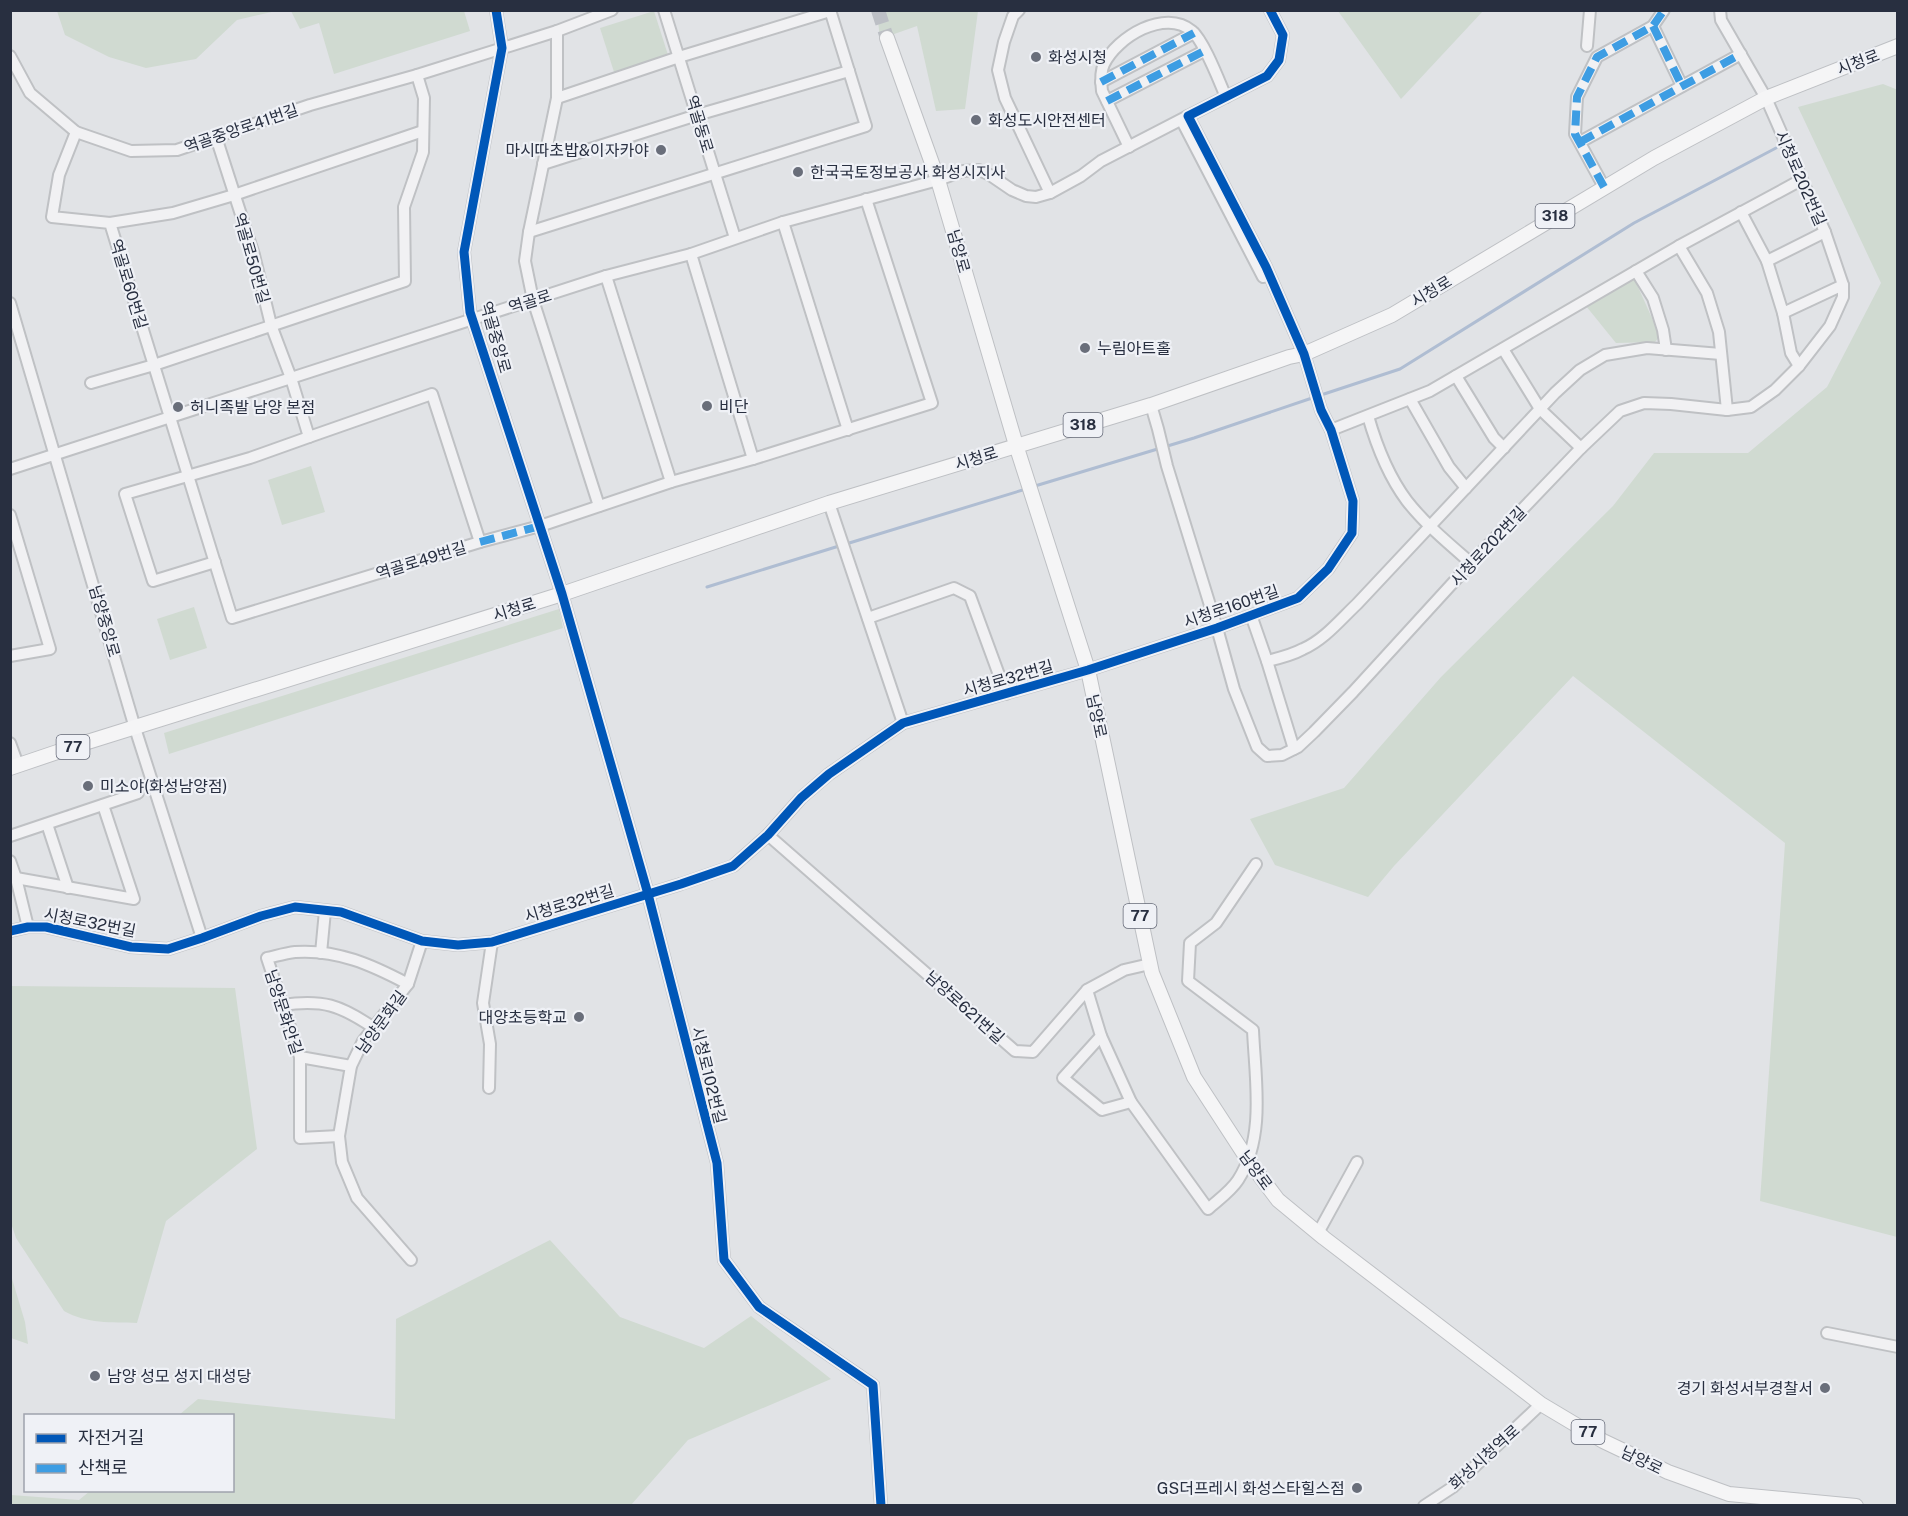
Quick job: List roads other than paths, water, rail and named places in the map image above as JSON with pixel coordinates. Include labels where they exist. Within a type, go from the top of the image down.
[{"type":"main road","name":"남양로","points":[[887,38],[938,180],[1016,445],[1088,670],[1152,973],[1194,1077],[1248,1160],[1278,1200],[1318,1233],[1542,1404],[1603,1441],[1727,1500],[1856,1506]]},
{"type":"main road","name":"시청로","points":[[14,767],[562,594],[829,503],[1150,405],[1289,357],[1304,354],[1392,315],[1604,187],[1766,98],[1898,46]]},
{"type":"street","name":"역골중앙로","points":[[496,10],[502,48],[464,252],[470,312],[562,594]]},
{"type":"street","name":"역골중앙로41번길","points":[[10,56],[30,93],[76,132],[131,151],[177,150],[310,105],[417,75],[556,31],[612,10]]},
{"type":"street","name":"역골동로","points":[[664,10],[735,238]]},
{"type":"street","points":[[1019,10],[1013,16],[1007,33],[998,70],[1005,98],[1050,193],[1081,176],[1101,161],[1267,76],[1279,60],[1283,35],[1270,10]]},
{"type":"street","points":[[1587,46],[1590,10]]},
{"type":"street","points":[[1604,187],[1575,134],[1577,97],[1597,57],[1653,27],[1664,10]]},
{"type":"street","name":"시청로202번길","points":[[1294,749],[1353,692],[1471,563],[1581,448],[1620,411],[1644,403],[1727,410],[1751,407],[1775,390],[1799,366],[1830,326],[1843,297],[1843,285],[1825,232],[1766,98],[1722,20],[1720,10]]},
{"type":"street","points":[[528,232],[866,126],[830,11],[679,57],[558,98]]},
{"type":"street","points":[[1129,147],[1102,91],[1103,65],[1116,45],[1154,23],[1176,24],[1194,33],[1226,97]]},
{"type":"street","points":[[1653,27],[1682,86]]},
{"type":"street","points":[[556,31],[558,98],[528,232],[525,261],[533,300],[599,506]]},
{"type":"street","points":[[1101,82],[1194,33]]},
{"type":"street","points":[[1107,101],[1204,51]]},
{"type":"street","points":[[1580,142],[1741,54]]},
{"type":"street","points":[[543,164],[697,115],[849,71]]},
{"type":"street","points":[[91,383],[154,365],[405,280],[404,207],[423,152],[424,98],[417,75]]},
{"type":"street","name":"시청로160번길","points":[[1088,670],[1217,628],[1298,598],[1328,569],[1352,533],[1353,501],[1304,354],[1266,267],[1185,118]]},
{"type":"street","points":[[110,223],[173,213],[234,195],[423,131]]},
{"type":"street","name":"역골로60번길","points":[[76,132],[59,175],[52,217],[110,223],[171,417]]},
{"type":"street","name":"역골로50번길","points":[[216,137],[254,255],[271,325],[291,378]]},
{"type":"street","name":"역골로","points":[[10,469],[606,276],[691,254],[783,222],[938,180],[963,171],[979,170],[1026,196],[1036,197],[1050,193]]},
{"type":"street","points":[[1331,430],[1430,391],[1679,246],[1801,180]]},
{"type":"street","points":[[480,542],[540,526],[671,482],[932,403],[866,199]]},
{"type":"street","points":[[1742,212],[1767,261],[1783,313],[1791,353],[1799,366]]},
{"type":"street","points":[[783,222],[848,430]]},
{"type":"street","points":[[1767,261],[1825,232]]},
{"type":"street","points":[[1679,246],[1707,293],[1719,332],[1727,410]]},
{"type":"street","points":[[691,254],[753,459]]},
{"type":"street","points":[[1636,271],[1653,298],[1664,330],[1666,350]]},
{"type":"street","points":[[606,276],[671,482]]},
{"type":"street","points":[[1783,313],[1843,285]]},
{"type":"street","name":"남양중앙로","points":[[10,303],[135,728],[202,938]]},
{"type":"street","points":[[1268,661],[1306,648],[1358,604],[1580,369],[1605,355],[1647,348],[1721,354]]},
{"type":"street","points":[[1503,349],[1540,409],[1581,448]]},
{"type":"street","points":[[1456,376],[1494,438],[1504,448]]},
{"type":"street","points":[[215,562],[153,581],[125,494],[250,458],[309,437],[291,378]]},
{"type":"street","name":"역골로49번길","points":[[171,417],[232,618],[480,542],[432,394],[309,437]]},
{"type":"street","points":[[1410,399],[1449,467],[1466,488]]},
{"type":"street","points":[[1150,405],[1234,689],[1257,747],[1267,756],[1282,755],[1294,749],[1268,661],[1251,615]]},
{"type":"street","points":[[1368,416],[1376,443],[1407,500],[1471,563]]},
{"type":"street","points":[[829,503],[903,723]]},
{"type":"street","points":[[10,515],[50,649],[10,656]]},
{"type":"street","points":[[868,618],[954,588],[970,596],[1006,694]]},
{"type":"street","name":"시청로102번길","points":[[562,594],[648,894],[717,1163],[724,1260],[759,1307],[873,1385],[881,1506]]},
{"type":"street","name":"시청로32번길","points":[[10,931],[28,927],[45,927],[130,946],[168,949],[261,916],[295,907],[340,912],[422,941],[458,945],[492,942],[733,866],[768,835],[801,798],[830,774],[903,723],[1088,670]]},
{"type":"street","points":[[10,742],[14,767]]},
{"type":"street","points":[[10,836],[138,793]]},
{"type":"street","points":[[16,878],[134,899],[103,805]]},
{"type":"street","points":[[47,824],[68,888]]},
{"type":"street","name":"남양로621번길","points":[[768,835],[1015,1051],[1033,1052],[1087,990]]},
{"type":"street","points":[[10,861],[28,927]]},
{"type":"street","points":[[1150,964],[1124,970],[1087,990],[1101,1036],[1131,1102],[1208,1209],[1237,1182],[1248,1160],[1256,1127],[1253,1030],[1188,981],[1190,943],[1216,923],[1256,864]]},
{"type":"street","points":[[321,953],[325,911]]},
{"type":"street","name":"남양문화길","points":[[411,1260],[357,1198],[342,1162],[339,1136],[351,1066],[363,1041],[408,984],[422,941]]},
{"type":"street","points":[[489,1088],[490,1044],[483,1003],[492,942]]},
{"type":"street","name":"남양문화안길","points":[[339,1136],[300,1138],[300,1057],[267,958],[294,952],[344,956],[379,969],[408,984]]},
{"type":"street","points":[[282,1005],[306,1001],[327,1004],[354,1015],[374,1028]]},
{"type":"street","points":[[1101,1036],[1063,1078],[1102,1110],[1131,1102]]},
{"type":"street","points":[[300,1057],[351,1066]]},
{"type":"street","points":[[1318,1233],[1357,1162]]},
{"type":"street","points":[[1827,1333],[1898,1347]]},
{"type":"street","name":"화성시청역로","points":[[1424,1506],[1453,1487],[1542,1404]]},
{"type":"waterway","points":[[1321,395],[1400,369],[1634,223],[1776,148]]},
{"type":"waterway","points":[[1035,486],[1194,438],[1315,397]]},
{"type":"waterway","points":[[846,544],[1026,489]]},
{"type":"waterway","points":[[707,587],[839,546]]},
{"type":"tunnel","points":[[878,10],[887,38]]},
{"type":"place","name":"화성시청","points":[[1036,57]]},
{"type":"place","name":"화성도시안전센터","points":[[976,120]]},
{"type":"place","name":"마시따초밥&이자카야","points":[[661,150]]},
{"type":"place","name":"한국국토정보공사 화성시지사","points":[[798,172]]},
{"type":"place","name":"누림아트홀","points":[[1085,348]]},
{"type":"place","name":"비단","points":[[707,406]]},
{"type":"place","name":"허니족발 남양 본점","points":[[178,407]]},
{"type":"place","name":"미소야(화성남양점)","points":[[88,786]]},
{"type":"place","name":"대양초등학교","points":[[579,1017]]},
{"type":"place","name":"남양 성모 성지 대성당","points":[[95,1376]]},
{"type":"place","name":"경기 화성서부경찰서","points":[[1825,1388]]},
{"type":"place","name":"GS더프레시 화성스타힐스점","points":[[1357,1488]]}]
